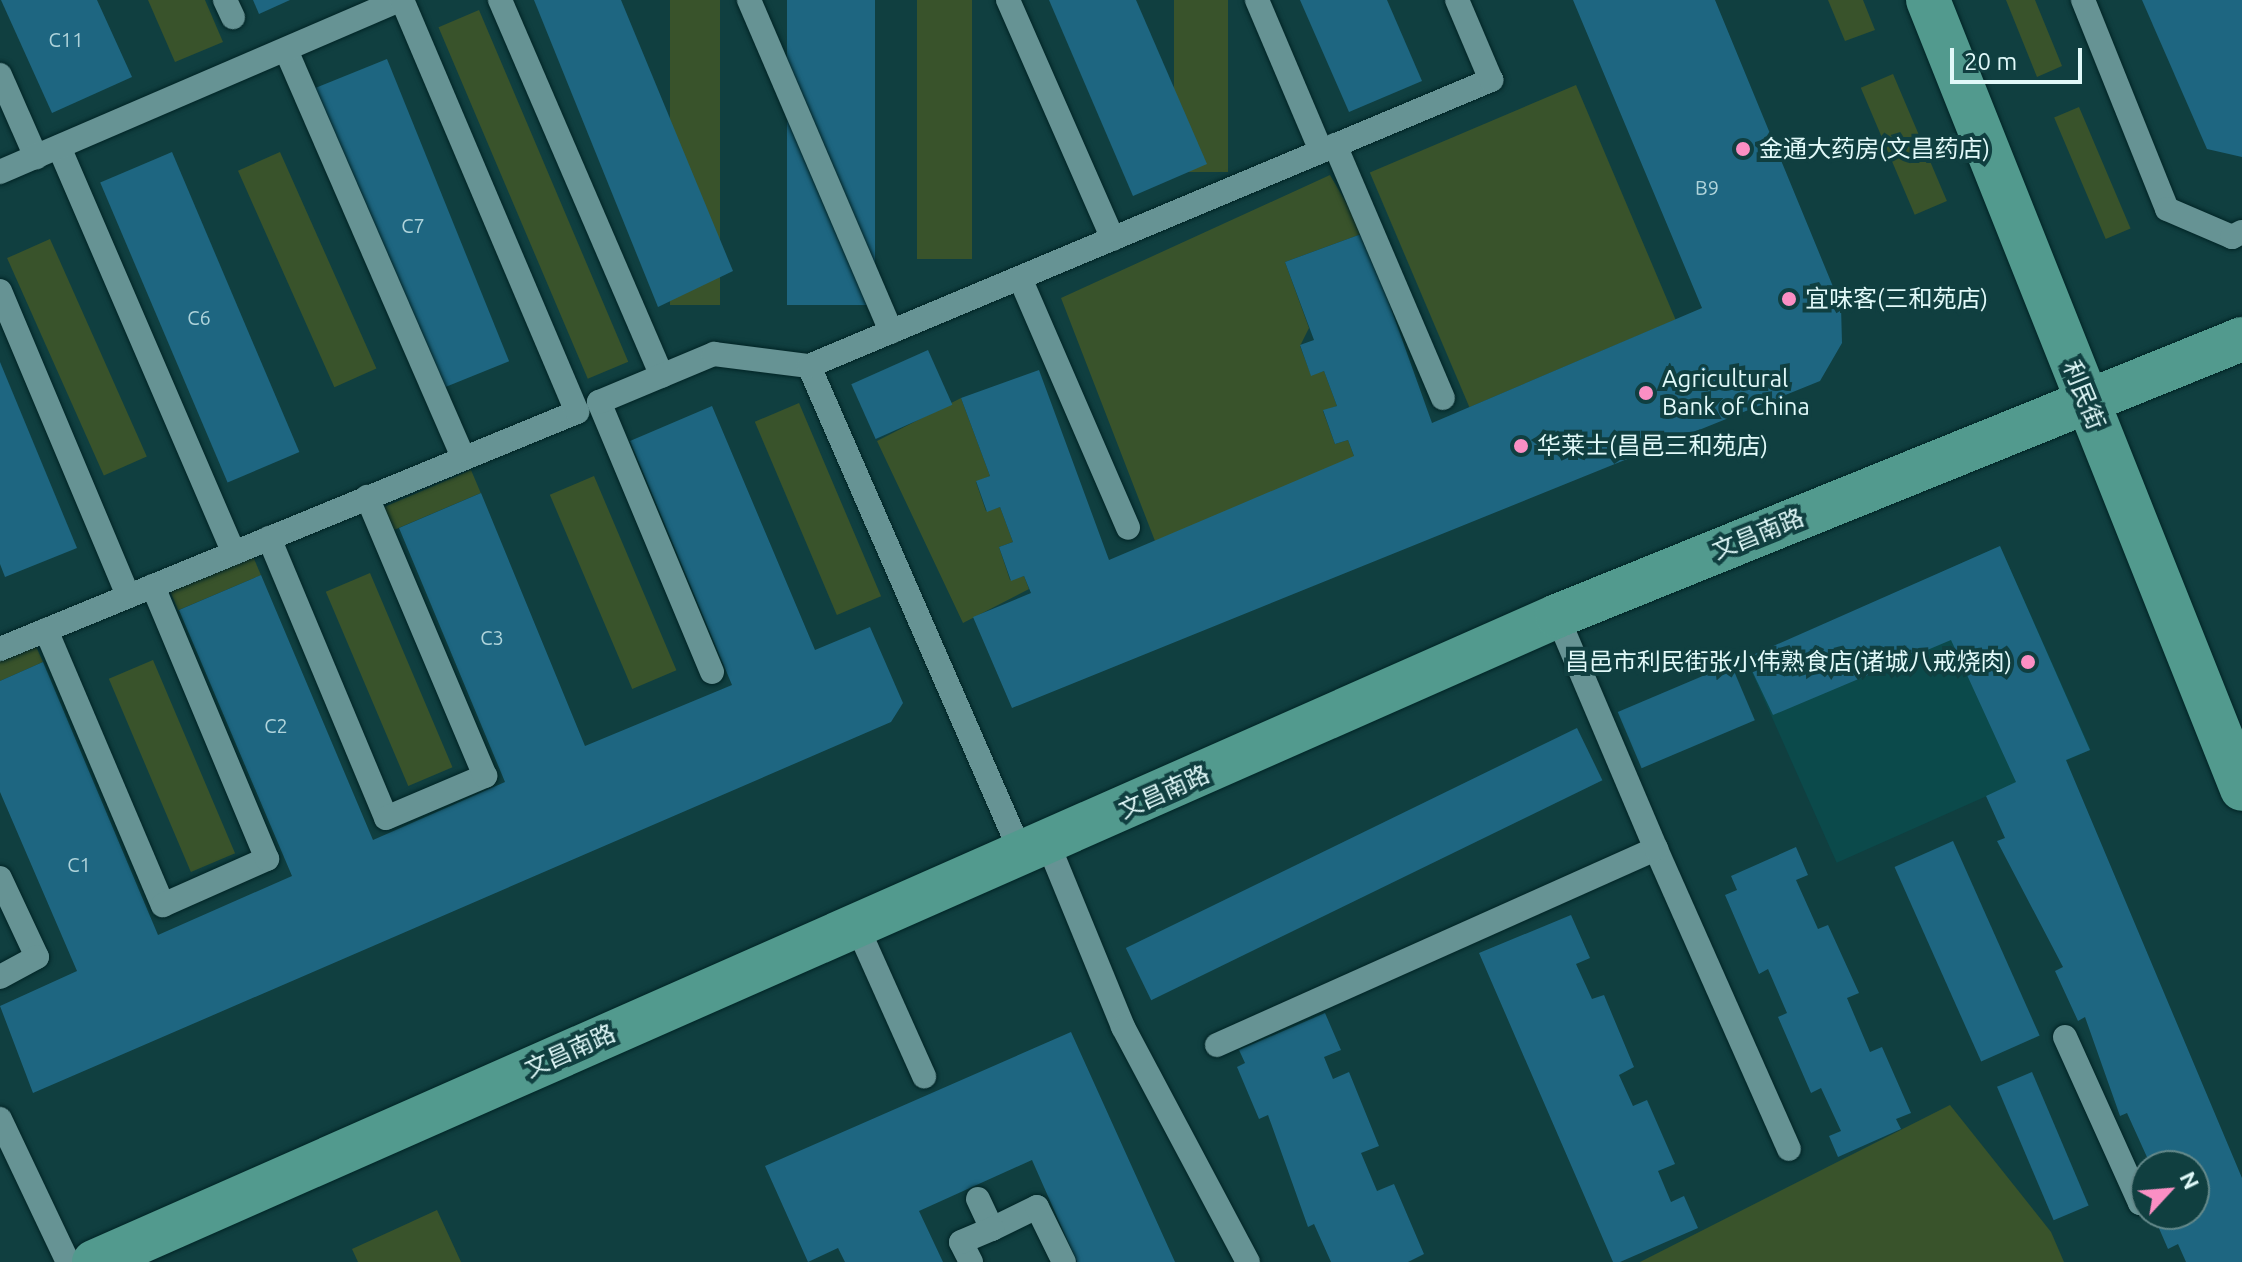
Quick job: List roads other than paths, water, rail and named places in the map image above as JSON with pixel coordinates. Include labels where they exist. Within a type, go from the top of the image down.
[{"type":"street","name":"利民街","points":[[1928,0],[2242,789]]},
{"type":"street","name":"文昌南路","points":[[94,1262],[856,924],[1035,850],[1557,616],[2086,399],[2242,339]]},
{"type":"lane","points":[[0,172],[401,0],[577,412],[0,649]]},
{"type":"lane","points":[[500,0],[662,376]]},
{"type":"lane","points":[[749,0],[891,332]]},
{"type":"lane","points":[[1008,0],[1113,239]]},
{"type":"lane","points":[[1257,0],[1443,398]]},
{"type":"lane","points":[[712,672],[599,402],[714,354],[809,366],[1491,80],[1457,0]]},
{"type":"lane","points":[[2083,0],[2167,209],[2232,237],[2242,232]]},
{"type":"lane","points":[[286,50],[463,458]]},
{"type":"lane","points":[[0,75],[36,157]]},
{"type":"lane","points":[[59,147],[234,553]]},
{"type":"lane","points":[[1020,278],[1128,528]]},
{"type":"lane","points":[[0,291],[128,596]]},
{"type":"lane","points":[[809,366],[1035,850],[1123,1027],[1248,1262]]},
{"type":"lane","points":[[269,538],[386,818],[485,776],[367,497]]},
{"type":"lane","points":[[46,630],[163,905],[267,859],[153,586]]},
{"type":"lane","points":[[1557,616],[1789,1149]]},
{"type":"lane","points":[[1217,1045],[1656,849]]},
{"type":"lane","points":[[0,878],[37,957],[0,977]]},
{"type":"lane","points":[[856,924],[924,1076]]},
{"type":"lane","points":[[2065,1037],[2130,1181]]},
{"type":"lane","points":[[0,1119],[68,1262]]},
{"type":"lane","points":[[978,1199],[992,1229]]},
{"type":"lane","points":[[971,1262],[961,1242],[1037,1207],[1064,1262]]},
{"type":"place","name":"金通大药房(文昌药店)","points":[[1743,149]]},
{"type":"place","name":"宜味客(三和苑店)","points":[[1789,299]]},
{"type":"place","name":"Agricultural Bank of China","points":[[1646,393]]},
{"type":"place","name":"华莱士(昌邑三和苑店)","points":[[1521,446]]},
{"type":"place","name":"昌邑市利民街张小伟熟食店(诸城八戒烧肉)","points":[[2028,662]]}]
